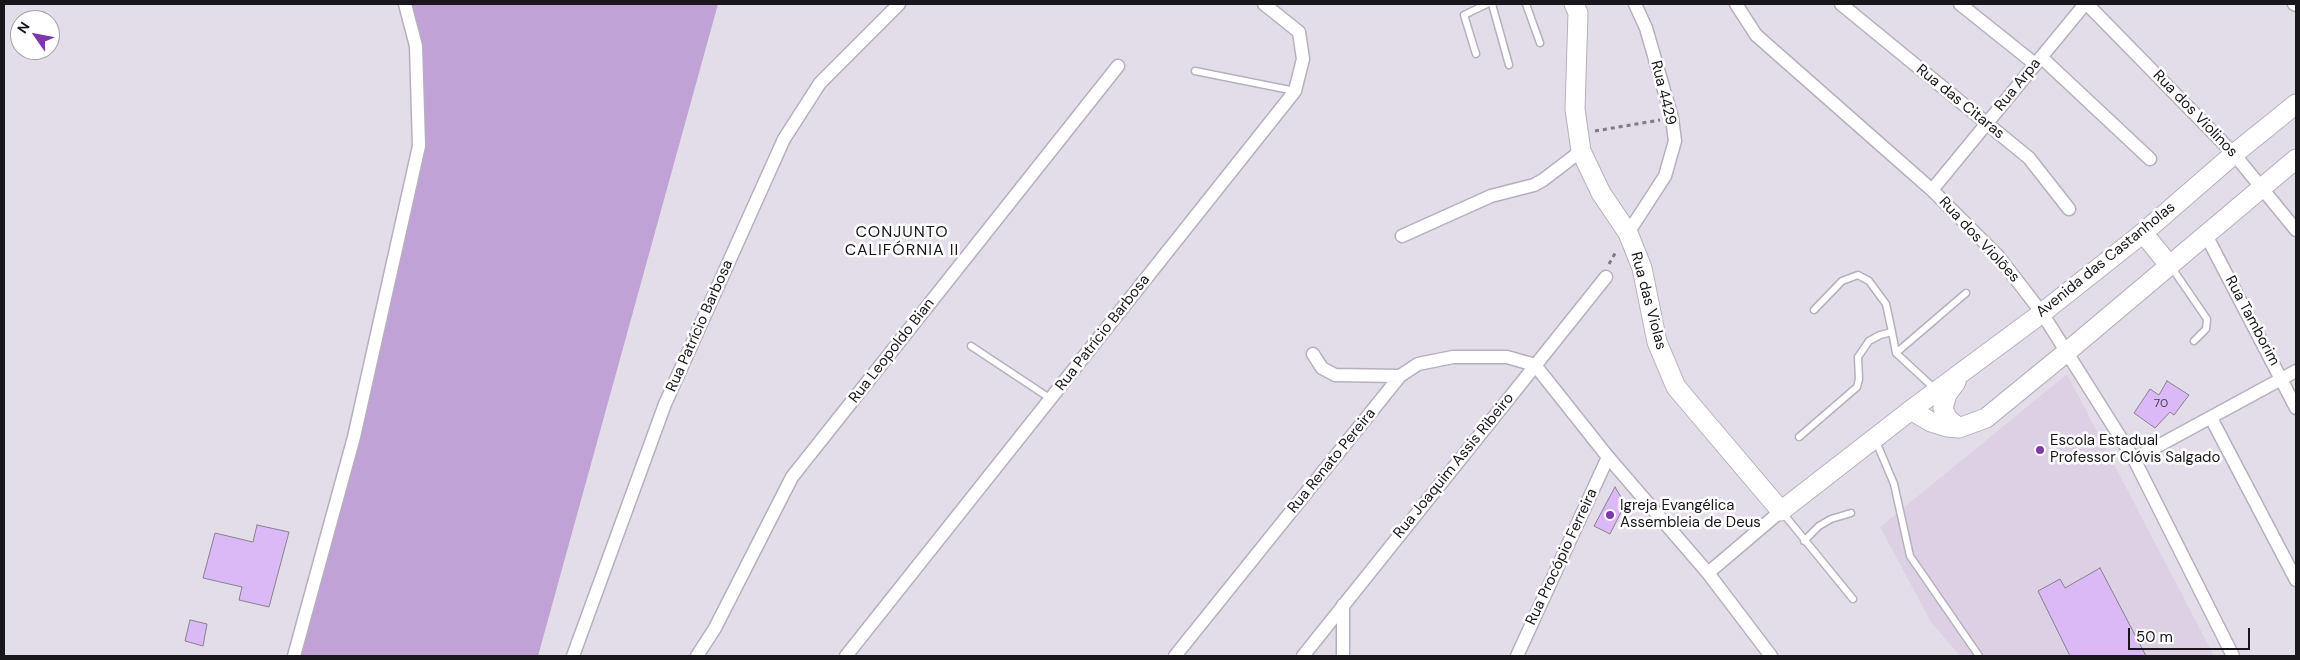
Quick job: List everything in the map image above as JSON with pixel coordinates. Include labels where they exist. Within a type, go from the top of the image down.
[{"type":"street","points":[[294,656],[354,437],[419,146],[416,46],[405,4]]},
{"type":"street","name":"Rua Patrício Barbosa","points":[[573,656],[665,404],[784,139],[820,83],[898,4]]},
{"type":"street","name":"Rua Patrício Barbosa","points":[[846,656],[1295,91],[1303,59],[1299,32],[1264,4]]},
{"type":"street","name":"Rua das Violas","points":[[1574,4],[1578,12],[1575,109],[1580,142],[1601,192],[1628,233],[1642,268],[1657,342],[1676,387],[1781,511]]},
{"type":"street","name":"Rua 4429","points":[[1628,233],[1665,176],[1675,141],[1672,118],[1646,28],[1635,4]]},
{"type":"street","name":"Rua dos Violões","points":[[1736,4],[1756,35],[1932,190],[1998,256],[2042,313],[2068,351],[2134,459],[2233,656]]},
{"type":"street","name":"Rua das Citaras","points":[[1841,4],[2029,158],[2068,209]]},
{"type":"street","points":[[1960,4],[2038,60],[2150,158]]},
{"type":"street","name":"Rua Arpa","points":[[1932,190],[2086,4]]},
{"type":"street","name":"Rua dos Violinos","points":[[2086,4],[2234,154],[2296,230]]},
{"type":"street","name":"Rua Leopoldo Bian","points":[[698,656],[715,628],[792,477],[1118,66]]},
{"type":"street","name":"Avenida das Castanholas","points":[[1708,573],[1781,511],[1936,391],[2042,313],[2143,233],[2234,154],[2296,104]]},
{"type":"street","points":[[1402,236],[1490,196],[1538,182],[1580,142]]},
{"type":"street","points":[[1911,410],[1931,422],[1947,427],[1959,428],[1986,418],[2170,266],[2261,186],[2296,158]]},
{"type":"street","points":[[2143,233],[2170,266]]},
{"type":"street","name":"Rua Tamborim","points":[[2206,235],[2296,408]]},
{"type":"street","name":"Rua Joaquim Assis Ribeiro","points":[[1303,656],[1606,277]]},
{"type":"street","points":[[1313,354],[1322,368],[1335,375],[1400,376]]},
{"type":"street","name":"Rua Renato Pereira","points":[[1175,656],[1400,376],[1418,364],[1453,356],[1507,357],[1535,365]]},
{"type":"street","points":[[1535,365],[1608,457],[1708,573],[1771,656]]},
{"type":"street","points":[[1959,428],[1944,413],[1943,401],[1968,367]]},
{"type":"street","points":[[2134,459],[2296,371]]},
{"type":"street","points":[[2211,418],[2296,580]]},
{"type":"street","name":"Rua Procópio Ferreira","points":[[1517,656],[1608,457]]},
{"type":"street","points":[[1343,605],[1343,656]]},
{"type":"lane","points":[[1476,54],[1464,15],[1487,4]]},
{"type":"lane","points":[[1492,4],[1508,65]]},
{"type":"lane","points":[[1526,4],[1540,43]]},
{"type":"lane","points":[[1195,71],[1295,91]]},
{"type":"lane","points":[[2170,266],[2207,319],[2206,329],[2194,341]]},
{"type":"lane","points":[[1814,310],[1842,281],[1850,276],[1858,275],[1869,281],[1886,304],[1896,353],[1936,391]]},
{"type":"lane","points":[[1896,353],[1966,293]]},
{"type":"lane","points":[[1799,437],[1857,387],[1859,379],[1858,357],[1862,348],[1874,338],[1892,332]]},
{"type":"lane","points":[[971,346],[1050,399]]},
{"type":"lane","points":[[1875,438],[1894,484],[1910,556],[1979,656]]},
{"type":"lane","points":[[1781,511],[1853,599]]},
{"type":"lane","points":[[1804,541],[1819,526],[1831,519],[1851,513]]},
{"type":"path","points":[[1580,142],[1672,118]]},
{"type":"path","points":[[1606,277],[1609,262],[1628,233]]},
{"type":"shaded area","points":[[406,4],[718,4],[538,656],[296,656],[421,146]]},
{"type":"shaded area","name":"Escola Estadual Professor Clóvis Salgado","points":[[2067,374],[2214,656],[1960,656],[1931,622],[1880,527]]},
{"type":"building","points":[[2167,381],[2189,395],[2174,415],[2170,412],[2155,428],[2134,413],[2150,389],[2159,395]]},
{"type":"building","name":"Igreja Evangélica Assembleia de Deus","points":[[1615,487],[1625,504],[1610,534],[1594,526]]},
{"type":"building","points":[[257,525],[289,532],[269,607],[239,600],[242,587],[203,578],[215,533],[253,542]]},
{"type":"building","points":[[2100,568],[2146,656],[2070,656],[2038,591],[2060,579],[2065,588]]},
{"type":"building","points":[[190,620],[207,624],[203,646],[185,641]]},
{"type":"place","name":"Escola Estadual Professor Clóvis Salgado","points":[[2040,450]]},
{"type":"place","name":"Igreja Evangélica Assembleia de Deus","points":[[1610,515]]},
{"type":"district","name":"CONJUNTO CALIFÓRNIA II","points":[[902,242]]}]
